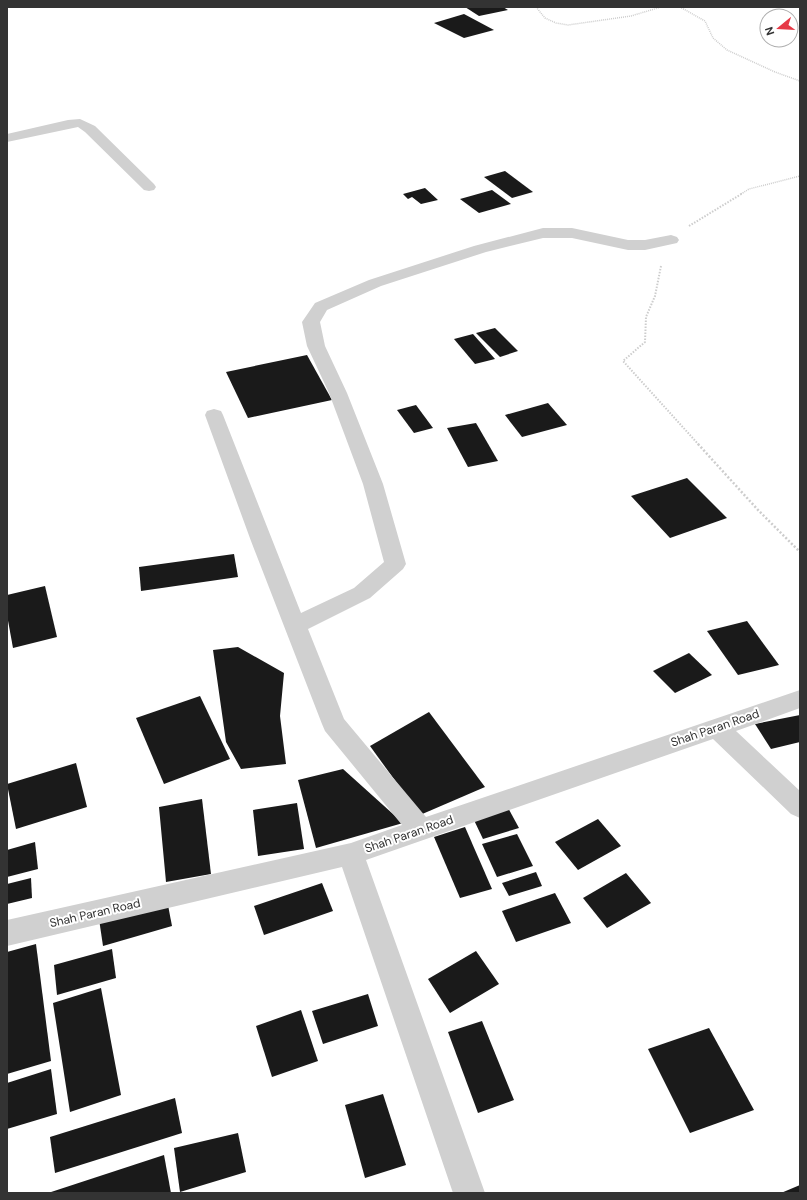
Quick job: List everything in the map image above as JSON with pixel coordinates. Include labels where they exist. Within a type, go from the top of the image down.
[{"type":"street","points":[[7,138],[68,124],[80,123],[90,129],[149,187]]},
{"type":"street","points":[[295,626],[362,593],[396,564],[373,484],[338,393],[316,346],[311,322],[321,307],[375,283],[480,249],[543,234],[572,233],[628,245],[645,245],[671,240]]},
{"type":"street","points":[[214,415],[261,541],[334,724],[421,830]]},
{"type":"street","name":"Shah Paran Road","points":[[7,933],[351,854],[800,699]]},
{"type":"street","points":[[716,728],[800,807]]},
{"type":"street","points":[[351,854],[470,1193]]},
{"type":"path","points":[[536,7],[545,18],[556,23],[568,25],[632,16],[661,8],[680,7],[705,21],[713,38],[727,50],[775,72],[800,81]]},
{"type":"path","points":[[800,176],[749,189],[700,218],[671,240],[662,257],[661,274],[655,296],[646,317],[645,342],[623,361],[758,510],[800,552]]},
{"type":"building","points":[[465,7],[503,7],[508,10],[479,16]]},
{"type":"building","points":[[464,14],[494,30],[464,38],[434,23]]},
{"type":"building","points":[[505,171],[533,192],[512,198],[484,177]]},
{"type":"building","points":[[425,188],[438,200],[421,204],[412,197],[408,199],[403,194]]},
{"type":"building","points":[[492,190],[511,204],[479,213],[460,199]]},
{"type":"building","points":[[495,328],[518,351],[500,357],[476,333]]},
{"type":"building","points":[[473,334],[495,359],[475,364],[454,339]]},
{"type":"building","points":[[307,355],[332,400],[248,418],[226,372]]},
{"type":"building","points":[[548,403],[567,425],[522,437],[505,415]]},
{"type":"building","points":[[416,405],[433,428],[414,433],[397,410]]},
{"type":"building","points":[[476,423],[498,461],[468,467],[447,428]]},
{"type":"building","points":[[687,478],[727,518],[670,538],[631,496]]},
{"type":"building","points":[[234,554],[238,577],[141,591],[139,567]]},
{"type":"building","points":[[45,586],[57,637],[13,648],[7,615],[7,595]]},
{"type":"building","points":[[747,621],[779,665],[738,675],[707,631]]},
{"type":"building","points":[[238,647],[284,673],[280,716],[286,764],[241,769],[226,742],[213,650]]},
{"type":"building","points":[[689,653],[712,675],[675,693],[653,671]]},
{"type":"building","points":[[200,696],[230,759],[164,784],[136,718]]},
{"type":"building","points":[[429,712],[485,787],[420,815],[370,746]]},
{"type":"building","points":[[800,715],[800,742],[771,749],[755,724]]},
{"type":"building","points":[[76,763],[87,807],[16,829],[7,784]]},
{"type":"building","points":[[343,769],[403,823],[316,848],[298,780]]},
{"type":"building","points":[[202,799],[211,874],[166,882],[159,807]]},
{"type":"building","points":[[297,803],[304,849],[258,856],[253,810]]},
{"type":"building","points":[[507,806],[519,828],[483,839],[472,816]]},
{"type":"building","points":[[598,819],[621,846],[578,870],[555,842]]},
{"type":"building","points":[[465,827],[492,889],[460,898],[434,837]]},
{"type":"building","points":[[517,834],[533,866],[497,877],[482,844]]},
{"type":"building","points":[[35,842],[38,869],[7,877],[7,850]]},
{"type":"building","points":[[536,872],[542,886],[509,896],[502,883]]},
{"type":"building","points":[[626,873],[651,903],[607,928],[583,898]]},
{"type":"building","points":[[31,878],[32,898],[7,904],[7,884]]},
{"type":"building","points":[[322,883],[333,911],[264,935],[254,906]]},
{"type":"building","points":[[555,893],[571,923],[516,942],[502,911]]},
{"type":"building","points":[[167,900],[172,926],[103,946],[99,919]]},
{"type":"building","points":[[36,944],[51,1061],[7,1074],[7,952]]},
{"type":"building","points":[[112,949],[116,978],[57,995],[54,965]]},
{"type":"building","points":[[476,951],[499,984],[450,1013],[428,979]]},
{"type":"building","points":[[101,988],[121,1095],[70,1112],[53,1003]]},
{"type":"building","points":[[368,994],[378,1026],[323,1044],[312,1011]]},
{"type":"building","points":[[301,1010],[318,1061],[272,1077],[256,1026]]},
{"type":"building","points":[[482,1021],[514,1100],[478,1113],[448,1032]]},
{"type":"building","points":[[709,1028],[754,1110],[690,1133],[648,1049]]},
{"type":"building","points":[[51,1069],[57,1114],[7,1129],[7,1083]]},
{"type":"building","points":[[383,1094],[406,1165],[365,1178],[345,1105]]},
{"type":"building","points":[[175,1098],[182,1133],[55,1173],[50,1137]]},
{"type":"building","points":[[238,1133],[246,1172],[180,1192],[174,1148]]},
{"type":"building","points":[[164,1155],[171,1193],[48,1193]]},
{"type":"building","points":[[800,1185],[800,1193],[781,1193]]}]
